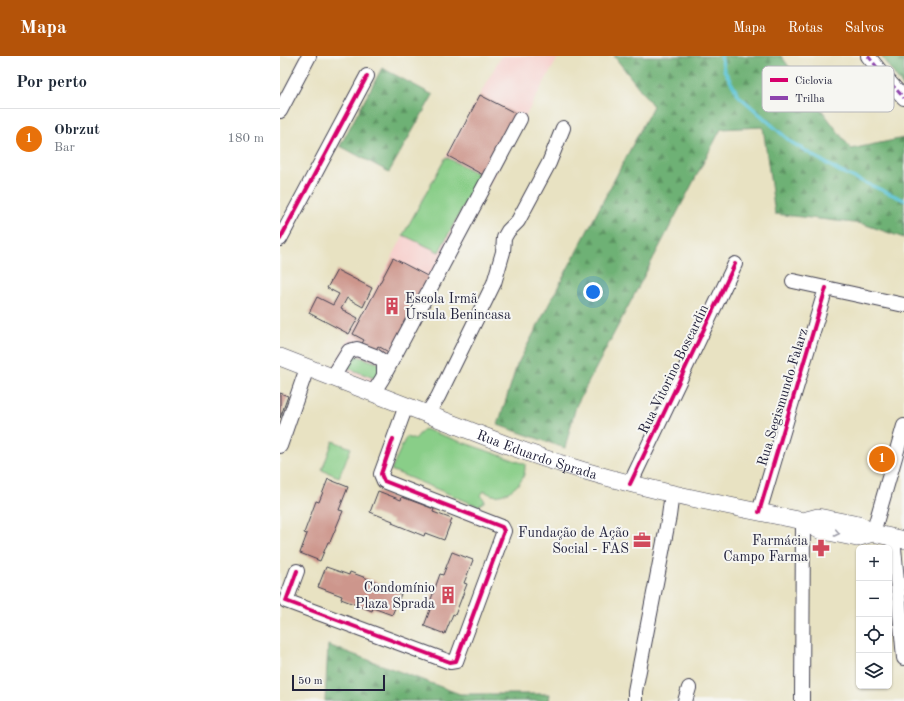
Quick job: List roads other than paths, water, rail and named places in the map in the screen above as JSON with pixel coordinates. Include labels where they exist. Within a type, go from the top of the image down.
[{"type":"main road","name":"Rua Eduardo Sprada","points":[[280,358],[545,459],[593,474],[630,484],[803,521],[818,517],[859,525],[873,533],[899,539]]},
{"type":"street","points":[[280,111],[308,56]]},
{"type":"street","points":[[868,56],[876,66]]},
{"type":"street","points":[[280,240],[366,76]]},
{"type":"street","points":[[894,87],[904,98]]},
{"type":"street","points":[[373,393],[520,119]]},
{"type":"street","points":[[427,414],[438,397],[494,283],[503,252],[504,238],[508,231],[518,221],[549,163],[563,128]]},
{"type":"street","name":"Rua Vitorino Boscardin","points":[[630,484],[735,264]]},
{"type":"street","points":[[793,282],[904,305]]},
{"type":"street","name":"Rua Segismundo Falarz","points":[[759,512],[826,288]]},
{"type":"street","points":[[334,378],[349,351],[357,349],[376,356],[384,362],[384,374]]},
{"type":"street","points":[[280,446],[307,368]]},
{"type":"street","points":[[297,571],[286,601],[450,662],[456,661],[504,531],[502,527],[384,481],[381,474],[406,406]]},
{"type":"street","points":[[873,533],[904,426]]},
{"type":"street","points":[[635,701],[635,692],[672,493]]},
{"type":"street","points":[[802,701],[803,521]]},
{"type":"street","points":[[899,539],[904,658]]},
{"type":"waterway","points":[[721,56],[724,70],[739,96],[791,142],[839,171],[904,200]]},
{"type":"place","name":"Escola Irmã Úrsula Benincasa","points":[[392,306]]},
{"type":"place","name":"Obrzut","points":[[882,459]]},
{"type":"place","name":"Fundação de Ação Social - FAS","points":[[642,540]]},
{"type":"place","name":"Farmácia Campo Farma","points":[[821,548]]},
{"type":"place","name":"Condomínio Plaza Sprada","points":[[448,595]]}]
